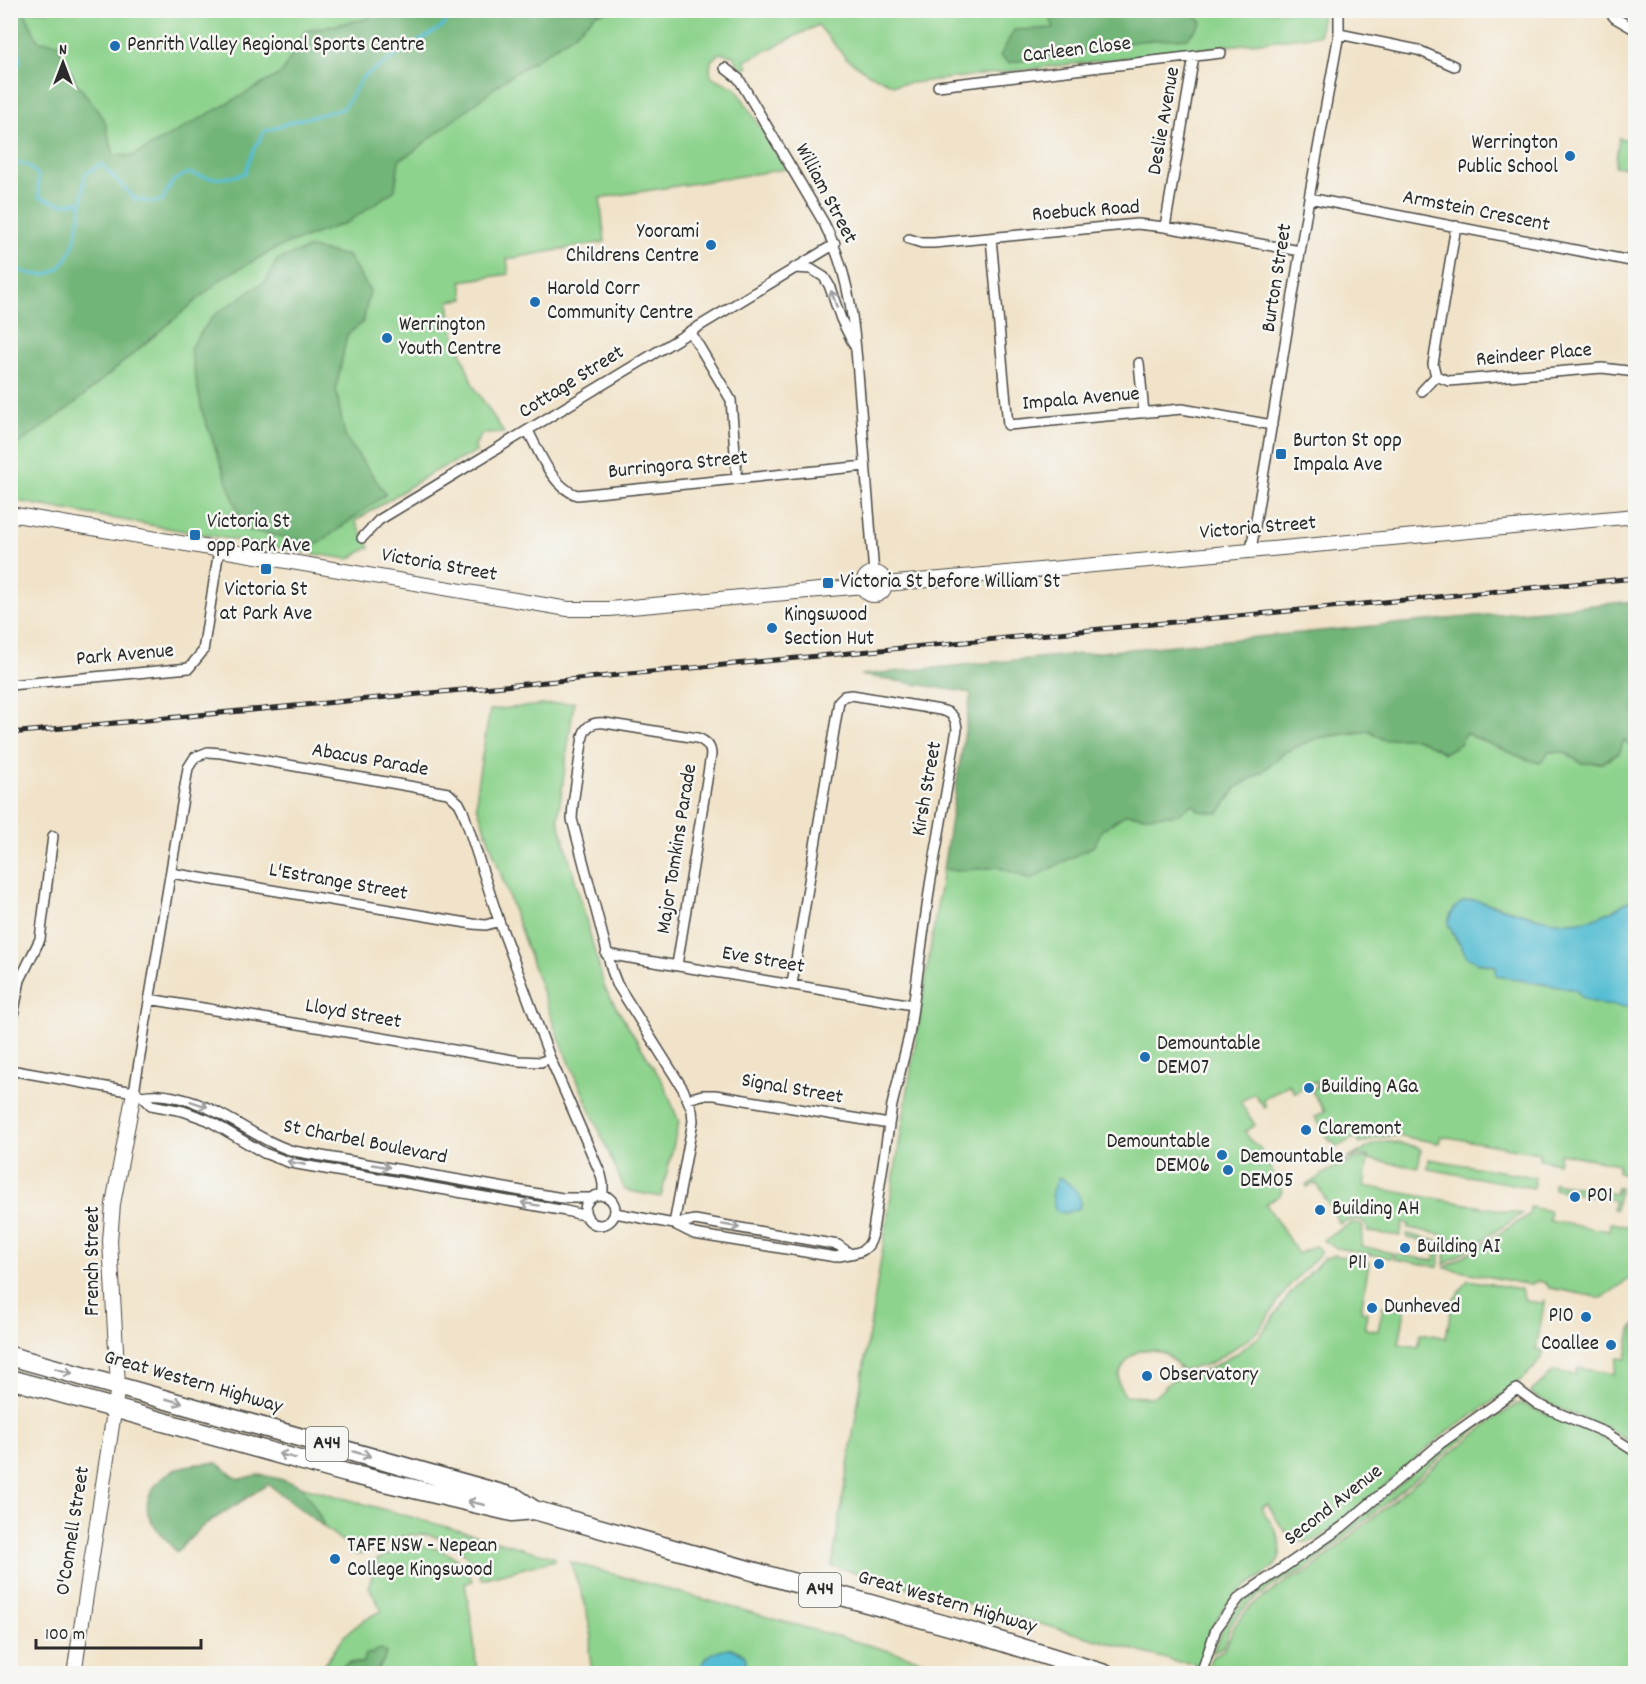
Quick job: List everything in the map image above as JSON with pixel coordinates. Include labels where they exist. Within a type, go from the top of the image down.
[{"type":"highway","name":"Great Western Highway","points":[[10,1356],[116,1396],[346,1473],[512,1512],[534,1510],[974,1633],[1105,1674]]},
{"type":"highway","name":"Great Western Highway","points":[[10,1379],[116,1396]]},
{"type":"street","name":"Burton Street","points":[[1251,550],[1338,34],[1339,10]]},
{"type":"street","points":[[1608,10],[1615,18],[1635,30]]},
{"type":"street","points":[[1338,34],[1418,50],[1454,66]]},
{"type":"street","name":"Carleen Close","points":[[938,86],[1221,53]]},
{"type":"street","name":"Deslie Avenue","points":[[1165,227],[1194,56]]},
{"type":"street","name":"William Street","points":[[725,68],[739,79],[835,244],[854,320],[874,574]]},
{"type":"street","name":"Armstein Crescent","points":[[1309,198],[1635,262]]},
{"type":"street","name":"Roebuck Road","points":[[909,239],[922,243],[1137,224],[1300,251]]},
{"type":"street","points":[[1422,391],[1436,376],[1433,364],[1456,226]]},
{"type":"street","name":"Impala Avenue","points":[[992,238],[1008,425],[1144,412],[1192,410],[1272,425]]},
{"type":"street","name":"Cottage Street","points":[[362,538],[379,520],[835,244]]},
{"type":"street","name":"William Street","points":[[793,268],[811,269],[824,277],[857,352]]},
{"type":"street","points":[[690,331],[731,400],[737,478]]},
{"type":"street","points":[[1140,363],[1144,412]]},
{"type":"street","name":"Reindeer Place","points":[[1436,376],[1449,381],[1602,368],[1635,372]]},
{"type":"street","name":"Burringora Street","points":[[528,431],[558,484],[567,492],[577,495],[865,466]]},
{"type":"street","name":"Victoria Street","points":[[10,514],[568,609],[609,609],[864,586]]},
{"type":"street","name":"Victoria Street","points":[[885,584],[1635,516]]},
{"type":"street","name":"Park Avenue","points":[[10,686],[189,668],[203,651],[219,550]]},
{"type":"street","points":[[874,574],[882,577],[885,584],[882,592],[876,595],[867,592],[864,586],[866,578],[874,574]]},
{"type":"street","name":"Kirsh Street","points":[[792,984],[839,700],[844,696],[852,695],[945,711],[953,715],[957,729],[930,885],[914,1005],[909,1036],[897,1079],[870,1243],[862,1252],[849,1253]]},
{"type":"street","name":"Major Tomkins Parade","points":[[674,1224],[693,1121],[688,1099],[617,984],[606,954],[573,819],[583,736],[589,726],[601,723],[698,738],[706,742],[710,748],[711,755],[677,965]]},
{"type":"street","name":"Abacus Parade","points":[[138,1094],[149,999],[191,762],[201,753],[221,753],[448,793],[459,803],[463,811],[499,921],[550,1058],[601,1175],[603,1196]]},
{"type":"street","points":[[10,1031],[20,980],[41,933],[53,836]]},
{"type":"street","name":"L'Estrange Street","points":[[171,873],[473,924],[486,925],[499,921]]},
{"type":"street","name":"Eve Street","points":[[606,954],[914,1005]]},
{"type":"street","name":"Lloyd Street","points":[[149,999],[519,1061],[541,1062],[550,1058]]},
{"type":"street","points":[[10,1070],[138,1094]]},
{"type":"street","name":"St Charbel Boulevard","points":[[138,1094],[170,1096],[212,1108],[270,1142],[293,1150],[562,1198],[591,1198]]},
{"type":"street","name":"St Charbel Boulevard","points":[[138,1094],[151,1104],[183,1111],[208,1120],[264,1153],[291,1163],[587,1216]]},
{"type":"street","name":"French Street","points":[[116,1396],[111,1241],[113,1204],[138,1094]]},
{"type":"street","name":"Signal Street","points":[[688,1099],[702,1095],[716,1095],[889,1124]]},
{"type":"street","points":[[603,1196],[611,1200],[615,1213],[610,1221],[602,1225],[593,1223],[587,1216],[586,1205],[591,1198],[603,1196]]},
{"type":"street","points":[[615,1213],[674,1224],[694,1234],[825,1256],[836,1257],[849,1253]]},
{"type":"street","points":[[674,1224],[695,1220],[838,1245],[849,1253]]},
{"type":"street","name":"Second Avenue","points":[[1202,1672],[1216,1629],[1239,1598],[1342,1527],[1441,1443],[1517,1389],[1537,1404],[1606,1433],[1635,1452]]},
{"type":"street","name":"O'Connell Street","points":[[74,1674],[116,1396]]},
{"type":"green space","points":[[11,10],[24,11],[38,41],[58,43],[76,82],[104,119],[114,155],[133,156],[282,73],[305,31],[366,19],[378,11],[610,11],[596,14],[572,36],[506,79],[413,152],[399,160],[395,190],[348,222],[277,248],[224,277],[69,408],[11,449]]},
{"type":"green space","points":[[10,11],[1322,11],[1320,35],[894,85],[869,74],[846,58],[818,25],[745,61],[748,67],[741,71],[734,56],[719,53],[711,61],[712,77],[736,88],[786,169],[600,198],[605,242],[507,259],[509,274],[461,281],[464,299],[449,301],[452,327],[473,385],[504,433],[482,434],[475,445],[476,452],[433,472],[355,521],[370,547],[349,559],[11,500]]},
{"type":"green space","points":[[1048,11],[1189,11],[1202,22],[1188,38],[1139,41],[1009,63],[1000,56],[1014,30],[1054,28]]},
{"type":"green space","points":[[1619,138],[1635,141],[1635,169],[1615,166]]},
{"type":"green space","points":[[309,248],[348,256],[370,291],[363,322],[347,335],[336,389],[345,437],[386,494],[318,544],[244,529],[202,411],[190,348],[213,316],[267,280],[277,260]]},
{"type":"green space","points":[[1635,601],[1635,761],[1633,762],[1633,749],[1624,740],[1619,753],[1602,763],[1581,763],[1565,752],[1549,752],[1540,763],[1465,733],[1460,744],[1444,753],[1415,739],[1384,740],[1370,731],[1317,738],[1285,752],[1262,772],[1237,787],[1219,813],[1199,811],[1193,804],[1176,815],[1126,814],[1102,830],[1094,846],[1031,879],[998,867],[958,871],[943,869],[971,693],[860,675]]},
{"type":"green space","points":[[574,702],[558,818],[605,989],[664,1084],[679,1122],[661,1197],[625,1190],[556,1031],[477,806],[477,785],[490,710]]},
{"type":"green space","points":[[1370,731],[1384,740],[1415,739],[1444,753],[1465,733],[1539,763],[1548,752],[1565,752],[1581,763],[1602,763],[1619,753],[1624,740],[1633,749],[1633,762],[1635,761],[1635,897],[1603,916],[1587,921],[1570,922],[1554,921],[1472,900],[1454,909],[1450,923],[1455,938],[1467,953],[1478,963],[1497,967],[1498,976],[1576,990],[1581,997],[1624,1007],[1635,1007],[1635,1133],[1626,1174],[1617,1172],[1618,1164],[1560,1153],[1558,1163],[1539,1159],[1539,1153],[1441,1136],[1439,1143],[1390,1136],[1360,1144],[1356,1137],[1337,1147],[1332,1140],[1330,1141],[1315,1117],[1325,1111],[1311,1090],[1318,1086],[1315,1081],[1295,1093],[1289,1084],[1263,1100],[1266,1107],[1264,1108],[1254,1093],[1240,1102],[1255,1125],[1245,1132],[1260,1148],[1282,1191],[1280,1195],[1266,1204],[1298,1254],[1315,1246],[1320,1250],[1319,1255],[1289,1286],[1260,1329],[1216,1360],[1206,1365],[1181,1370],[1170,1357],[1163,1353],[1155,1350],[1140,1351],[1126,1362],[1119,1375],[1119,1384],[1125,1396],[1152,1397],[1171,1381],[1209,1369],[1237,1353],[1260,1336],[1290,1294],[1323,1259],[1335,1255],[1369,1262],[1361,1311],[1367,1312],[1365,1329],[1378,1331],[1383,1306],[1405,1310],[1399,1344],[1418,1347],[1421,1333],[1446,1338],[1452,1302],[1468,1280],[1521,1289],[1525,1301],[1542,1303],[1545,1299],[1536,1349],[1544,1351],[1539,1362],[1514,1386],[1437,1440],[1352,1514],[1319,1538],[1309,1542],[1295,1539],[1279,1523],[1268,1504],[1261,1507],[1278,1536],[1281,1551],[1279,1559],[1274,1567],[1241,1591],[1222,1611],[1208,1639],[1198,1669],[1194,1663],[1177,1662],[832,1566],[943,869],[958,871],[998,867],[1031,879],[1061,862],[1101,830],[1126,814],[1143,816],[1193,804],[1219,813],[1237,787],[1262,772],[1285,752],[1317,738]]},
{"type":"green space","points":[[1386,1141],[1418,1147],[1421,1150],[1418,1168],[1368,1159],[1364,1186],[1522,1214],[1444,1265],[1449,1236],[1408,1228],[1409,1224],[1403,1222],[1400,1236],[1368,1232],[1367,1226],[1360,1219],[1348,1220],[1340,1224],[1316,1183],[1307,1187],[1306,1185],[1338,1165],[1340,1167],[1356,1158],[1368,1158],[1368,1156],[1357,1155],[1340,1163],[1372,1145]]},
{"type":"green space","points":[[1429,1159],[1535,1177],[1533,1188],[1428,1169]]},
{"type":"green space","points":[[1554,1183],[1615,1194],[1617,1187],[1620,1187],[1616,1209],[1613,1209],[1614,1200],[1554,1189]]},
{"type":"green space","points":[[1530,1207],[1550,1211],[1549,1221],[1609,1231],[1610,1223],[1631,1227],[1630,1234],[1635,1236],[1635,1275],[1602,1298],[1550,1288],[1544,1282],[1537,1281],[1530,1285],[1445,1268],[1529,1215]]},
{"type":"green space","points":[[1351,1223],[1359,1223],[1363,1227],[1361,1246],[1392,1253],[1391,1258],[1337,1248],[1323,1240]]},
{"type":"green space","points":[[1407,1234],[1441,1242],[1438,1267],[1394,1259],[1395,1254],[1434,1261],[1438,1243],[1407,1238]]},
{"type":"green space","points":[[1635,1325],[1635,1445],[1607,1428],[1557,1408],[1532,1394],[1531,1392],[1554,1371],[1576,1375],[1578,1368],[1614,1374],[1617,1358],[1626,1359],[1631,1330]]},
{"type":"green space","points":[[1507,1402],[1515,1402],[1498,1412],[1446,1453],[1305,1570],[1280,1581],[1248,1604],[1230,1625],[1224,1646],[1212,1653],[1224,1625],[1244,1600],[1348,1528],[1440,1450]]},
{"type":"green space","points":[[1520,1403],[1598,1435],[1635,1458],[1635,1673],[1217,1674],[1211,1669],[1206,1672],[1211,1658],[1225,1649],[1235,1625],[1251,1606],[1287,1581],[1308,1572],[1441,1461],[1500,1415]]},
{"type":"green space","points":[[217,1463],[239,1479],[262,1475],[300,1486],[310,1499],[324,1527],[268,1484],[203,1526],[176,1552],[150,1519],[148,1503],[150,1495],[159,1481],[172,1471],[193,1465]]},
{"type":"green space","points":[[300,1486],[554,1557],[555,1560],[482,1579],[461,1550],[441,1539],[418,1535],[406,1536],[357,1555],[324,1527],[320,1516]]},
{"type":"green space","points":[[420,1545],[444,1552],[458,1560],[472,1581],[465,1583],[477,1673],[374,1673],[384,1660],[374,1655],[362,1663],[348,1662],[342,1669],[342,1673],[337,1670],[321,1670],[344,1636],[365,1619],[382,1611],[369,1587],[376,1560],[402,1548]]},
{"type":"green space","points":[[570,1562],[969,1673],[748,1673],[745,1656],[737,1650],[727,1649],[712,1656],[704,1664],[700,1673],[592,1673],[589,1650],[592,1637],[584,1600]]},
{"type":"green space","points":[[381,1649],[386,1652],[384,1660],[374,1673],[342,1673],[344,1664],[362,1663],[365,1655],[374,1654],[375,1651]]},
{"type":"water","points":[[1635,897],[1636,1007],[1605,1005],[1581,997],[1576,990],[1498,976],[1496,966],[1477,962],[1467,957],[1448,924],[1459,904],[1472,900],[1550,920],[1567,922],[1603,915]]},
{"type":"water","points":[[1058,1178],[1062,1178],[1076,1191],[1080,1199],[1079,1208],[1064,1213],[1055,1210],[1052,1194]]},
{"type":"water","points":[[722,1649],[734,1649],[745,1656],[748,1673],[700,1673],[707,1658]]},
{"type":"waterway","points":[[10,80],[20,62],[12,10]]},
{"type":"waterway","points":[[10,266],[33,274],[49,274],[60,267],[69,255],[75,239],[85,174],[101,164],[135,199],[151,202],[162,201],[173,181],[188,173],[216,178],[245,173],[254,149],[265,131],[343,109],[363,77],[443,26],[454,10]]},
{"type":"waterway","points":[[10,160],[29,166],[38,175],[39,197],[62,204],[81,202]]},
{"type":"railway","points":[[10,733],[1636,578]]},
{"type":"place","name":"Penrith Valley Regional Sports Centre","points":[[115,46]]},
{"type":"place","name":"Werrington Public School","points":[[1570,156]]},
{"type":"place","name":"Yoorami Childrens Centre","points":[[711,245]]},
{"type":"place","name":"Harold Corr Community Centre","points":[[535,302]]},
{"type":"place","name":"Werrington Youth Centre","points":[[387,338]]},
{"type":"place","name":"Burton St opp Impala Ave","points":[[1281,454]]},
{"type":"place","name":"Victoria St opp Park Ave","points":[[195,535]]},
{"type":"place","name":"Victoria St at Park Ave","points":[[266,569]]},
{"type":"place","name":"Victoria St before William St","points":[[828,583]]},
{"type":"place","name":"Kingswood Section Hut","points":[[772,628]]},
{"type":"place","name":"Demountable DEM07","points":[[1145,1057]]},
{"type":"place","name":"Building AGa","points":[[1309,1088]]},
{"type":"place","name":"Claremont","points":[[1306,1130]]},
{"type":"place","name":"Demountable DEM06","points":[[1222,1155]]},
{"type":"place","name":"Demountable DEM05","points":[[1228,1170]]},
{"type":"place","name":"P01","points":[[1575,1197]]},
{"type":"place","name":"Building AH","points":[[1320,1210]]},
{"type":"place","name":"Building AI","points":[[1405,1248]]},
{"type":"place","name":"P11","points":[[1379,1264]]},
{"type":"place","name":"Dunheved","points":[[1372,1308]]},
{"type":"place","name":"P10","points":[[1586,1317]]},
{"type":"place","name":"Coallee","points":[[1611,1345]]},
{"type":"place","name":"Observatory","points":[[1147,1376]]},
{"type":"place","name":"TAFE NSW - Nepean College Kingswood","points":[[335,1559]]}]
